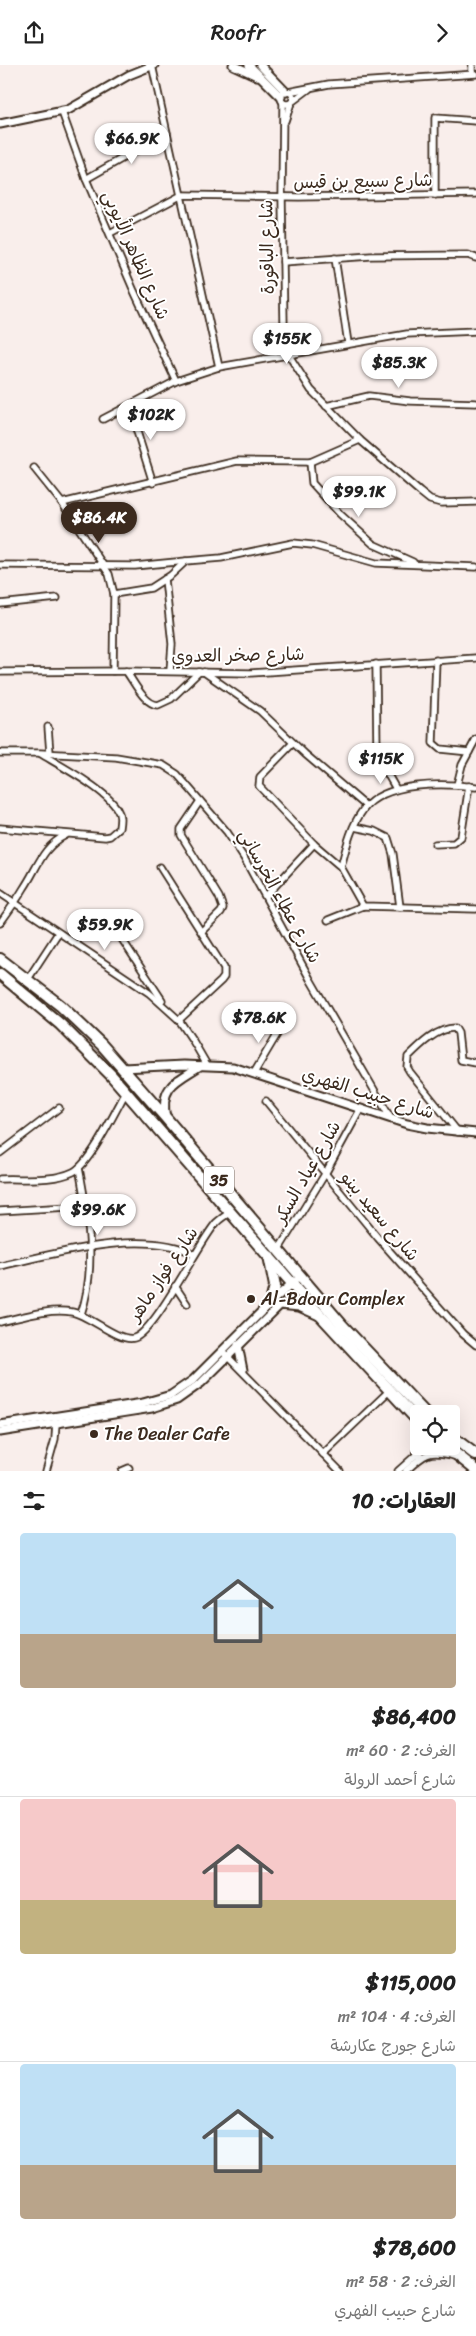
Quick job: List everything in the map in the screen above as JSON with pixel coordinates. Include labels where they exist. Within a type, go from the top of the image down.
[{"type":"highway","name":"35","points":[[0,959],[28,979],[66,1011],[123,1068],[371,1357],[417,1405]]},
{"type":"highway","name":"35","points":[[0,975],[60,1024],[126,1092],[324,1319],[410,1414]]},
{"type":"highway","points":[[269,1255],[276,1286],[271,1303]]},
{"type":"highway","points":[[460,1443],[476,1455]]},
{"type":"highway","points":[[458,1457],[476,1470]]},
{"type":"street","points":[[0,124],[62,112],[129,75],[153,65],[166,133],[182,195],[219,367]]},
{"type":"street","points":[[233,65],[268,79]]},
{"type":"street","points":[[249,65],[268,79],[292,102]]},
{"type":"street","points":[[260,65],[268,79]]},
{"type":"street","points":[[268,79],[271,65]]},
{"type":"street","points":[[284,96],[311,88],[342,83],[474,74],[472,65]]},
{"type":"street","points":[[292,102],[311,88]]},
{"type":"street","points":[[284,96],[292,95],[292,102]]},
{"type":"street","name":"شارع الباقورة","points":[[284,96],[283,262],[284,325],[288,354],[303,380],[326,407],[430,500],[447,503],[476,502]]},
{"type":"street","name":"شارع الباقورة","points":[[283,128],[292,102]]},
{"type":"street","name":"شارع الظاهر الأيوبي","points":[[62,112],[86,179],[134,291],[176,381]]},
{"type":"street","points":[[435,195],[435,117],[476,121]]},
{"type":"street","points":[[86,179],[166,133]]},
{"type":"street","name":"شارع سبيع بن قيس","points":[[110,233],[182,195],[282,197],[476,194]]},
{"type":"street","points":[[283,262],[418,255],[468,255],[476,258]]},
{"type":"street","points":[[335,258],[348,343]]},
{"type":"street","points":[[103,419],[176,381],[219,367],[348,343],[417,333],[476,331]]},
{"type":"street","points":[[326,407],[369,396],[410,401],[476,403]]},
{"type":"street","points":[[129,406],[153,483]]},
{"type":"street","points":[[62,503],[242,461],[310,462],[360,439]]},
{"type":"street","points":[[310,462],[310,477],[316,489],[358,532],[380,548],[417,564]]},
{"type":"street","points":[[34,468],[62,503],[109,575],[114,594],[113,671]]},
{"type":"street","points":[[0,565],[135,566],[221,557],[299,543],[367,561],[476,567]]},
{"type":"street","points":[[114,594],[146,590],[165,579],[186,561]]},
{"type":"street","points":[[165,579],[172,644],[170,671]]},
{"type":"street","points":[[0,604],[57,598]]},
{"type":"street","name":"شارع صخر العدوي","points":[[0,672],[170,671],[263,673],[476,658]]},
{"type":"street","points":[[436,661],[433,743],[440,749],[469,752]]},
{"type":"street","points":[[376,664],[377,752],[396,789]]},
{"type":"street","points":[[126,671],[145,698],[151,703],[158,705],[171,699],[201,672],[250,703],[366,806]]},
{"type":"street","points":[[48,727],[50,753]]},
{"type":"street","points":[[457,785],[462,765],[476,739]]},
{"type":"street","points":[[293,743],[260,777],[259,783],[262,789],[314,844],[341,867],[363,906]]},
{"type":"street","name":"شارع عطاء الخرساني","points":[[0,753],[50,753],[116,757],[163,765],[178,774],[235,842],[310,979],[391,1119]]},
{"type":"street","points":[[0,828],[110,836],[118,828],[120,814],[103,795],[40,753]]},
{"type":"street","points":[[341,867],[354,827],[366,806],[396,789],[457,785],[476,787]]},
{"type":"street","points":[[435,844],[454,843],[462,837],[468,786]]},
{"type":"street","points":[[200,801],[181,830],[182,838],[219,897],[223,908],[202,931]]},
{"type":"street","points":[[354,827],[374,831],[388,838],[393,854],[400,907]]},
{"type":"street","points":[[0,923],[25,887],[42,854],[55,840],[67,834]]},
{"type":"street","points":[[266,896],[314,844]]},
{"type":"street","points":[[160,867],[221,962],[224,977],[179,1020]]},
{"type":"street","points":[[0,893],[58,933],[136,982],[179,1020],[193,1041],[203,1066],[169,1088],[164,1100],[166,1118]]},
{"type":"street","points":[[328,920],[363,906],[374,908],[476,909]]},
{"type":"street","points":[[114,927],[165,1006]]},
{"type":"street","points":[[28,979],[58,933]]},
{"type":"street","points":[[254,1073],[282,1026]]},
{"type":"street","points":[[458,1131],[407,1067],[408,1057],[422,1044],[452,1028],[457,1030],[460,1060],[476,1063]]},
{"type":"street","name":"شارع حبيب الفهري","points":[[123,1068],[233,1067],[391,1119],[427,1128],[476,1133]]},
{"type":"street","points":[[0,1179],[57,1176],[74,1172],[92,1151],[126,1092]]},
{"type":"street","name":"شارع سعيد بينو","points":[[266,1101],[411,1276],[476,1345]]},
{"type":"street","points":[[0,1153],[59,1108]]},
{"type":"street","name":"شارع عياد السكر","points":[[279,1249],[325,1174],[360,1109]]},
{"type":"street","points":[[79,1168],[86,1206],[89,1248],[87,1289],[81,1314]]},
{"type":"street","points":[[0,1211],[86,1206]]},
{"type":"street","name":"شارع فواز ماهر","points":[[0,1323],[54,1312],[81,1314],[114,1333],[134,1338],[144,1332],[216,1223],[231,1212]]},
{"type":"street","points":[[0,1266],[89,1248],[145,1244],[176,1247],[194,1254]]},
{"type":"street","points":[[0,1430],[163,1405],[194,1390],[271,1303],[301,1275]]},
{"type":"street","points":[[174,1287],[187,1305]]},
{"type":"street","points":[[0,1430],[158,1399],[180,1390],[238,1345],[280,1305],[299,1307],[324,1319]]},
{"type":"street","points":[[238,1345],[243,1370]]},
{"type":"street","points":[[226,1354],[340,1471]]},
{"type":"street","points":[[323,1454],[389,1391]]},
{"type":"street","points":[[46,1471],[55,1439],[56,1421]]},
{"type":"street","points":[[406,1471],[424,1455],[431,1453],[440,1452],[458,1457]]},
{"type":"street","points":[[398,1471],[414,1455]]},
{"type":"street","points":[[122,1471],[129,1469]]},
{"type":"place","name":"Al-Bdour Complex","points":[[251,1299]]},
{"type":"place","name":"The Dealer Cafe","points":[[94,1434]]}]
